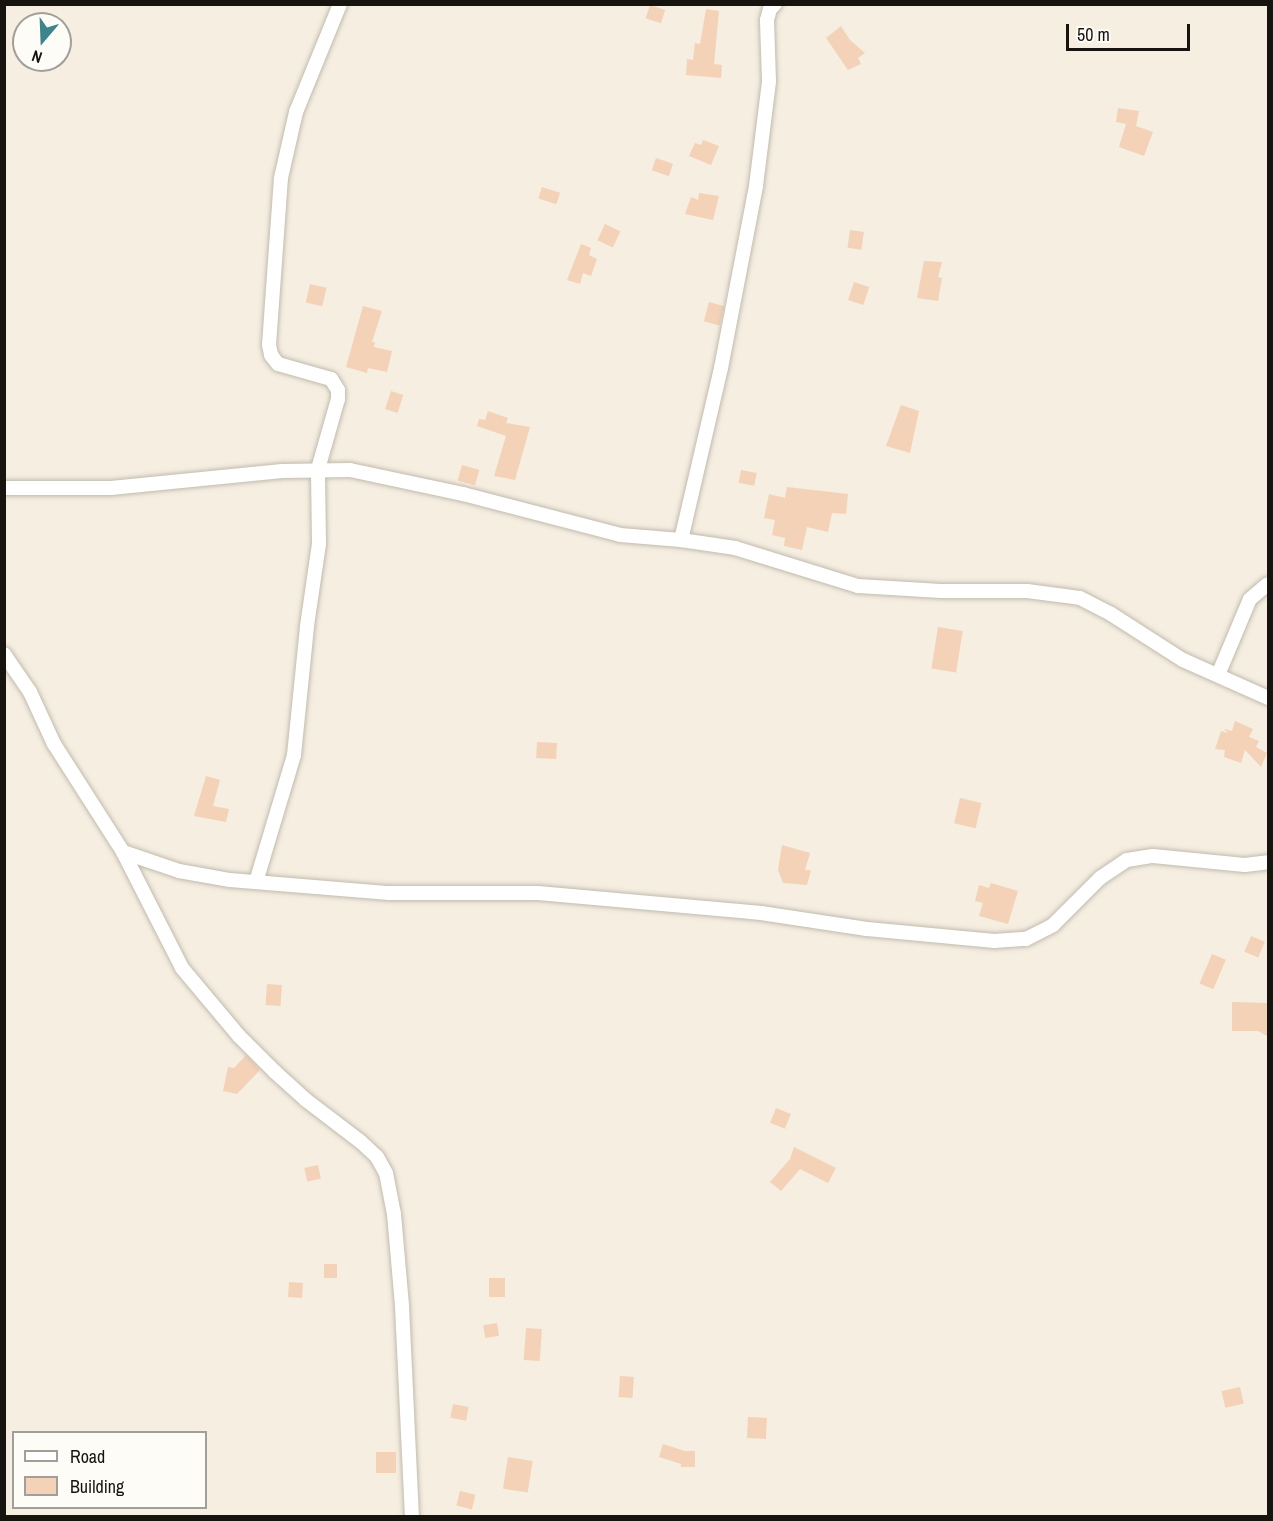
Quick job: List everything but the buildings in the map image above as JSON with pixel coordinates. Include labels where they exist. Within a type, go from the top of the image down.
[{"type":"street","points":[[256,882],[294,754],[307,626],[319,544],[318,469],[336,410],[338,390],[336,383],[325,375],[278,364],[273,360],[269,345],[285,156],[296,112],[340,4]]},
{"type":"street","points":[[681,540],[721,368],[756,186],[769,81],[767,20],[770,9],[775,4]]},
{"type":"street","points":[[4,488],[111,488],[318,469],[350,470],[381,475],[620,535],[681,540],[744,550],[858,586],[941,591],[1027,591],[1080,598],[1111,614],[1183,660],[1269,698]]},
{"type":"street","points":[[1218,675],[1250,599],[1269,584]]},
{"type":"street","points":[[4,654],[30,692],[54,744],[123,852],[178,960],[207,1000],[275,1072],[377,1157],[386,1173],[394,1214],[402,1306],[412,1516]]},
{"type":"street","points":[[123,852],[179,871],[256,882],[388,892],[538,893],[658,906],[761,913],[915,934],[1011,940],[1026,939],[1053,926],[1100,878],[1127,860],[1153,856],[1245,865],[1269,862]]}]
